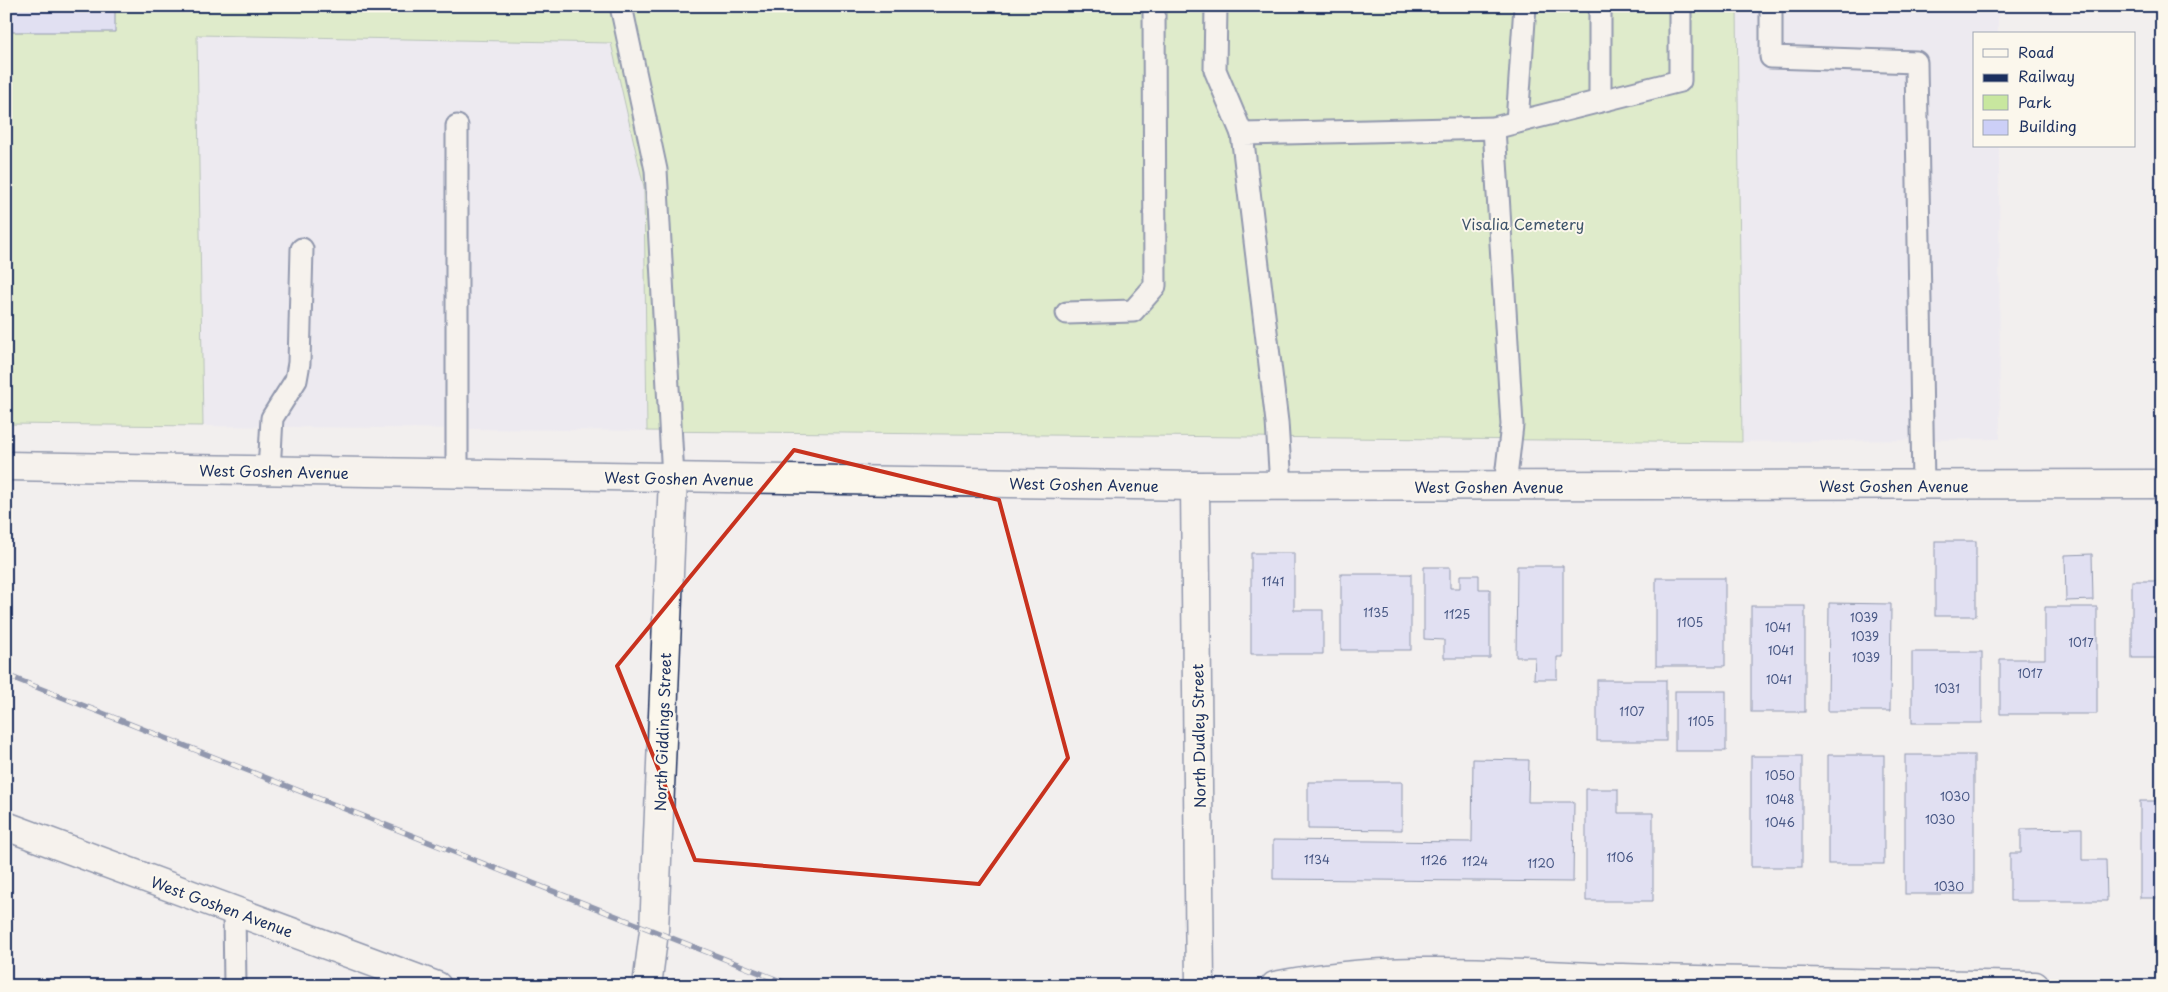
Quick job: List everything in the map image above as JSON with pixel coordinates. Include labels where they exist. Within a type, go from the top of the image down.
[{"type":"street","name":"West Goshen Avenue","points":[[6,466],[1195,486],[2162,484]]},
{"type":"street","name":"North Giddings Street","points":[[646,986],[654,931],[673,478]]},
{"type":"street","name":"North Dudley Street","points":[[1195,486],[1200,986]]},
{"type":"street","name":"West Goshen Avenue","points":[[6,826],[437,986]]},
{"type":"street","points":[[1275,986],[1309,979],[1360,973],[1485,973],[1733,984],[2035,986]]},
{"type":"lane","points":[[621,6],[656,170],[673,478]]},
{"type":"lane","points":[[1067,313],[1134,311],[1155,286],[1154,6]]},
{"type":"lane","points":[[1216,6],[1215,70],[1242,134],[1277,422],[1281,486]]},
{"type":"lane","points":[[1517,122],[1525,6]]},
{"type":"lane","points":[[1600,6],[1600,101]]},
{"type":"lane","points":[[1242,134],[1494,128],[1680,81],[1680,6]]},
{"type":"lane","points":[[1771,6],[1772,57],[1916,62],[1923,485]]},
{"type":"lane","points":[[457,126],[457,474]]},
{"type":"lane","points":[[1494,128],[1512,425],[1505,486]]},
{"type":"lane","points":[[269,471],[272,418],[296,380],[299,363],[302,249]]},
{"type":"lane","points":[[234,910],[234,986]]},
{"type":"highlighted area","points":[[794,450],[999,500],[1068,758],[979,884],[695,860],[617,666]]},
{"type":"shaded area","points":[[1737,6],[1998,6],[1998,32],[1973,32],[1973,148],[1999,148],[2000,439],[1742,442]]},
{"type":"shaded area","points":[[197,35],[611,43],[644,187],[647,431],[203,426]]},
{"type":"green space","name":"Visalia Cemetery","points":[[6,6],[1737,6],[1742,442],[647,431],[644,187],[611,43],[197,35],[203,426],[6,424]]},
{"type":"building","points":[[11,6],[115,6],[115,32],[12,32]]},
{"type":"building","points":[[1935,541],[1976,541],[1976,616],[1935,616]]},
{"type":"building","points":[[1251,553],[1294,553],[1294,610],[1323,610],[1323,654],[1251,654]]},
{"type":"building","points":[[2092,554],[2093,600],[2066,601],[2065,555]]},
{"type":"building","points":[[1517,566],[1563,566],[1563,657],[1557,657],[1557,679],[1534,679],[1535,657],[1516,657]]},
{"type":"building","points":[[1424,567],[1450,567],[1450,588],[1460,588],[1460,575],[1479,575],[1479,589],[1490,589],[1490,658],[1444,658],[1444,640],[1424,639]]},
{"type":"building","points":[[1341,574],[1411,574],[1411,650],[1341,650]]},
{"type":"building","points":[[1656,578],[1725,578],[1725,666],[1656,666]]},
{"type":"building","points":[[2132,581],[2162,581],[2162,658],[2132,658]]},
{"type":"building","points":[[1829,603],[1891,604],[1890,711],[1828,711]]},
{"type":"building","points":[[1751,606],[1805,606],[1805,712],[1751,712]]},
{"type":"building","points":[[2045,607],[2097,607],[2097,714],[2000,714],[2000,659],[2045,659]]},
{"type":"building","points":[[1912,652],[1982,652],[1982,723],[1912,723]]},
{"type":"building","points":[[1597,680],[1666,680],[1666,741],[1597,741]]},
{"type":"building","points":[[1675,691],[1726,691],[1726,751],[1675,751]]},
{"type":"building","points":[[1828,755],[1884,755],[1884,864],[1828,864]]},
{"type":"building","points":[[1905,755],[1974,755],[1974,894],[1905,894]]},
{"type":"building","points":[[1751,756],[1802,756],[1802,867],[1751,867]]},
{"type":"building","points":[[1473,759],[1529,760],[1528,802],[1574,802],[1573,882],[1273,879],[1273,840],[1472,842]]},
{"type":"building","points":[[1308,782],[1402,782],[1402,830],[1308,829]]},
{"type":"building","points":[[1586,789],[1618,789],[1618,813],[1653,813],[1653,901],[1586,901]]},
{"type":"building","points":[[2140,801],[2162,801],[2162,898],[2140,898]]},
{"type":"building","points":[[2082,828],[2082,860],[2106,860],[2107,901],[2010,901],[2010,853],[2021,853],[2021,829]]},
{"type":"railway","points":[[6,675],[793,986]]}]
